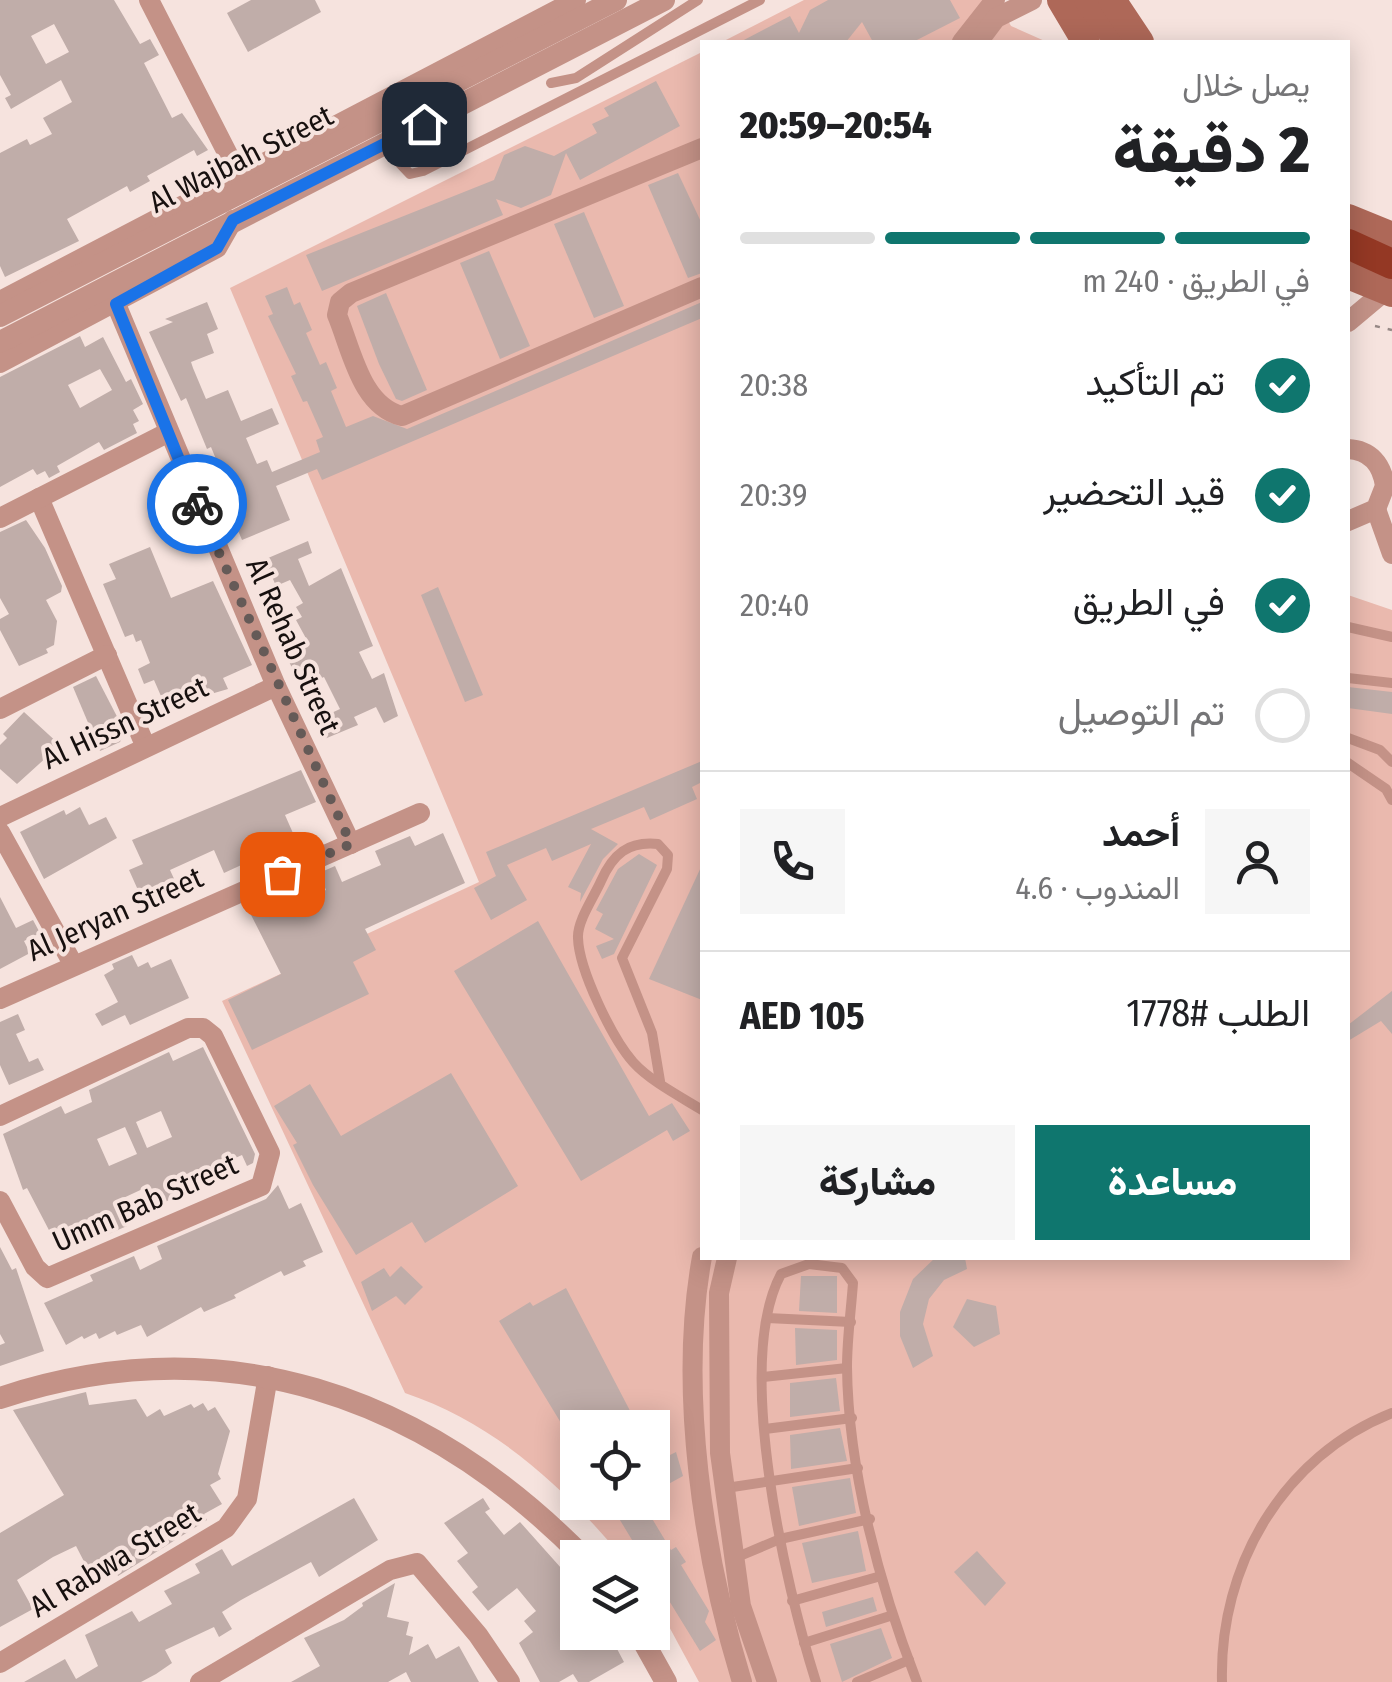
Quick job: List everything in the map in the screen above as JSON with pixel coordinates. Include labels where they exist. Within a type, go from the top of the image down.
[{"type":"highway","points":[[1350,246],[1390,282]]},
{"type":"main road","points":[[1061,0],[1085,40]]},
{"type":"main road","points":[[1088,0],[1118,40]]},
{"type":"main road","points":[[1112,0],[1139,40]]},
{"type":"main road","points":[[1350,219],[1392,236]]},
{"type":"main road","points":[[1350,276],[1390,282]]},
{"type":"street","points":[[149,0],[240,176]]},
{"type":"street","name":"Al Wajbah Street","points":[[0,316],[616,0]]},
{"type":"street","name":"Al Wajbah Street","points":[[0,342],[664,0]]},
{"type":"street","points":[[964,40],[995,0]]},
{"type":"street","points":[[980,40],[996,18],[1032,0]]},
{"type":"street","name":"Al Wajbah Street","points":[[0,301],[572,1]]},
{"type":"street","points":[[700,149],[351,293],[340,302],[338,315],[370,396],[382,412],[402,416],[700,289]]},
{"type":"street","name":"Al Wajbah Street","points":[[0,364],[217,248],[233,220]]},
{"type":"street","points":[[1350,320],[1390,282]]},
{"type":"street","name":"Al Rehab Street","points":[[116,304],[276,686],[351,844]]},
{"type":"street","points":[[0,518],[167,433]]},
{"type":"street","points":[[1350,447],[1377,462],[1383,473],[1383,498],[1376,509],[1352,521],[1390,551]]},
{"type":"street","points":[[39,498],[145,745]]},
{"type":"street","points":[[1376,509],[1390,551]]},
{"type":"street","points":[[0,709],[107,655]]},
{"type":"street","name":"Al Hissn Street","points":[[0,816],[276,686]]},
{"type":"street","name":"Al Jeryan Street","points":[[0,998],[420,813]]},
{"type":"street","points":[[0,832],[74,964]]},
{"type":"street","name":"Umm Bab Street","points":[[0,1116],[188,1028],[203,1028],[213,1036],[270,1153],[260,1186],[47,1278],[35,1267],[0,1200]]},
{"type":"street","points":[[702,1260],[694,1391],[703,1489],[767,1682]]},
{"type":"street","points":[[727,1260],[719,1294],[720,1453],[725,1488],[724,1623],[742,1682]]},
{"type":"street","points":[[0,1398],[68,1379],[158,1370],[268,1376],[351,1398],[436,1438],[508,1489],[564,1540]]},
{"type":"street","name":"Al Rabwa Street","points":[[0,1664],[226,1528],[247,1499],[268,1376]]},
{"type":"street","points":[[703,1489],[725,1488]]},
{"type":"street","points":[[200,1682],[390,1570],[417,1563],[467,1620],[510,1682]]},
{"type":"street","points":[[648,1650],[666,1682]]},
{"type":"lane","points":[[550,82],[576,78],[698,0]]},
{"type":"lane","points":[[392,140],[398,165],[410,174],[423,171],[760,0]]},
{"type":"lane","points":[[1350,627],[1392,636]]},
{"type":"lane","points":[[1350,678],[1392,683]]},
{"type":"lane","points":[[1350,739],[1380,750],[1392,762]]},
{"type":"lane","points":[[1350,763],[1386,789],[1392,800]]},
{"type":"lane","points":[[660,1081],[652,1033],[622,958],[667,869],[668,855],[658,844],[642,842],[624,847],[607,867],[577,934],[594,990],[634,1063],[660,1081],[700,1109]]},
{"type":"lane","points":[[816,1682],[792,1601],[780,1540],[762,1377],[770,1295],[781,1274],[809,1264],[842,1268],[854,1283],[847,1368],[858,1468],[890,1616],[918,1682]]},
{"type":"lane","points":[[767,1318],[851,1322]]},
{"type":"lane","points":[[762,1377],[847,1368]]},
{"type":"lane","points":[[1222,1682],[1233,1594],[1264,1522],[1310,1463],[1347,1436],[1392,1413]]},
{"type":"lane","points":[[765,1429],[852,1418]]},
{"type":"lane","points":[[725,1488],[858,1468]]},
{"type":"lane","points":[[724,1559],[780,1540],[870,1520]]},
{"type":"lane","points":[[792,1601],[882,1576]]},
{"type":"lane","points":[[804,1643],[890,1616]]},
{"type":"lane","points":[[857,1682],[909,1660]]},
{"type":"shaded area","points":[[804,0],[997,0],[1011,26],[1042,40],[726,40]]},
{"type":"shaded area","points":[[700,53],[700,1260],[1350,1260],[1350,596],[1392,610],[1392,1682],[699,1682],[670,1628],[670,1540],[607,1540],[589,1520],[670,1520],[670,1410],[560,1410],[560,1491],[497,1439],[468,1421],[405,1393],[222,1001],[479,882],[230,288]]},
{"type":"building","points":[[0,0],[114,0],[140,44],[150,39],[159,55],[144,63],[172,118],[182,113],[208,150],[197,156],[194,150],[147,176],[150,181],[130,192],[127,186],[67,219],[79,241],[5,277],[0,266],[0,153],[27,139],[30,145],[52,134],[43,118],[72,102],[61,80],[11,109],[5,98],[11,95],[0,75]],"holes":[[[54,24],[69,52],[46,64],[31,36]]]},
{"type":"building","points":[[251,0],[315,0],[321,12],[248,52],[227,13]]},
{"type":"building","points":[[828,0],[950,0],[960,18],[917,40],[872,40],[862,22],[848,40],[744,40],[790,16],[799,33],[810,10]]},
{"type":"building","points":[[656,81],[680,126],[580,180],[566,153],[551,195],[521,208],[496,199],[503,215],[322,291],[306,255],[494,180],[504,155],[525,146],[554,156],[597,133],[592,124],[609,116],[604,108]]},
{"type":"building","points":[[678,173],[700,220],[700,274],[688,278],[648,185]]},
{"type":"building","points":[[584,212],[624,306],[594,318],[554,224]]},
{"type":"building","points":[[489,251],[530,346],[500,359],[460,263]]},
{"type":"building","points":[[287,287],[294,305],[300,302],[312,330],[306,333],[320,365],[326,362],[337,388],[331,391],[346,427],[373,416],[407,429],[700,303],[700,319],[322,480],[317,469],[276,486],[290,520],[242,540],[225,499],[231,496],[211,447],[207,449],[186,398],[181,401],[149,332],[173,322],[165,319],[207,302],[218,329],[207,334],[214,353],[191,362],[193,368],[206,399],[228,390],[241,421],[272,408],[279,424],[246,438],[257,464],[267,460],[272,472],[320,452],[316,440],[323,437],[291,376],[296,374],[268,316],[273,314],[265,296]]},
{"type":"building","points":[[386,293],[427,390],[402,401],[396,399],[379,364],[357,306]]},
{"type":"building","points":[[80,336],[85,347],[103,337],[126,382],[131,379],[143,404],[133,410],[139,421],[133,424],[137,433],[104,450],[99,442],[57,466],[60,472],[49,478],[45,471],[37,475],[33,469],[0,487],[0,377]],"holes":[[[100,369],[112,390],[80,408],[68,385]]]},
{"type":"building","points":[[26,520],[45,548],[62,586],[61,592],[46,600],[57,621],[54,645],[46,649],[48,653],[19,666],[0,630],[0,619],[9,614],[0,598],[0,532]]},
{"type":"building","points":[[308,541],[312,553],[298,559],[309,586],[341,568],[373,646],[359,652],[372,679],[384,673],[398,716],[384,723],[376,707],[354,717],[358,725],[322,740],[314,721],[340,709],[324,677],[301,687],[285,653],[308,642],[296,620],[302,617],[296,607],[303,603],[290,580],[276,586],[270,572],[259,577],[254,564]]},
{"type":"building","points":[[150,547],[171,598],[213,581],[252,665],[223,678],[228,689],[197,698],[194,691],[164,703],[154,680],[144,684],[138,669],[150,663],[141,640],[136,642],[133,634],[125,637],[103,584],[116,579],[109,564]]},
{"type":"building","points":[[438,587],[483,695],[465,702],[421,595]]},
{"type":"building","points":[[96,676],[125,732],[120,742],[100,751],[73,687]]},
{"type":"building","points":[[1350,687],[1392,692],[1392,714],[1350,708]]},
{"type":"building","points":[[24,712],[60,745],[17,784],[0,769],[0,745],[7,738],[3,734]]},
{"type":"building","points":[[700,762],[700,783],[692,787],[697,799],[650,820],[644,807],[591,829],[618,844],[603,859],[580,902],[581,893],[568,887],[591,844],[552,861],[546,848],[507,865],[527,900],[491,920],[474,888],[496,876],[486,852]]},
{"type":"building","points":[[301,770],[316,802],[285,815],[296,840],[224,873],[214,850],[170,870],[181,894],[161,903],[156,892],[142,899],[129,870],[143,864],[132,840]]},
{"type":"building","points":[[80,807],[89,825],[106,817],[117,838],[44,879],[20,832],[64,810],[66,815]]},
{"type":"building","points":[[443,833],[465,883],[365,929],[376,950],[353,962],[369,994],[252,1050],[228,1000],[281,974],[246,905],[295,883],[303,900],[326,890],[319,873],[335,866],[342,882],[381,865],[375,851],[410,836],[415,846]]},
{"type":"building","points":[[639,854],[657,865],[614,954],[602,959],[596,946],[614,939],[595,929],[603,914],[596,910],[618,869]]},
{"type":"building","points":[[700,869],[700,999],[649,979]]},
{"type":"building","points":[[0,897],[16,928],[33,920],[40,933],[24,941],[30,953],[0,969]]},
{"type":"building","points":[[538,921],[649,1116],[672,1103],[690,1131],[673,1141],[667,1130],[581,1181],[454,971]]},
{"type":"building","points":[[132,955],[138,967],[148,962],[151,968],[171,959],[189,998],[130,1025],[125,1015],[102,1026],[95,1014],[118,1002],[104,975],[114,969],[112,964]]},
{"type":"building","points":[[1392,991],[1392,1034],[1381,1021],[1350,1040],[1350,1023]]},
{"type":"building","points":[[18,1014],[25,1030],[16,1034],[29,1062],[38,1058],[44,1070],[9,1085],[0,1065],[0,1022]]},
{"type":"building","points":[[203,1047],[255,1154],[253,1163],[247,1166],[242,1155],[190,1178],[194,1189],[158,1205],[149,1186],[119,1200],[127,1226],[104,1236],[98,1224],[66,1238],[62,1229],[51,1234],[27,1188],[23,1190],[3,1134],[61,1106],[65,1114],[92,1102],[89,1090],[169,1052],[173,1061]],"holes":[[[161,1111],[172,1137],[147,1148],[136,1122]],[[125,1127],[137,1154],[109,1166],[97,1139]]]},
{"type":"building","points":[[451,1073],[518,1186],[425,1243],[412,1222],[356,1255],[313,1185],[293,1145],[297,1143],[274,1106],[310,1084],[341,1136]]},
{"type":"building","points":[[278,1185],[289,1209],[301,1203],[323,1252],[303,1261],[306,1266],[284,1276],[281,1271],[234,1295],[236,1298],[204,1312],[201,1307],[147,1337],[141,1325],[99,1339],[96,1333],[84,1339],[82,1336],[66,1345],[44,1303],[93,1281],[90,1275],[134,1256],[140,1270],[162,1259],[157,1246],[266,1199]]},
{"type":"building","points":[[0,1247],[12,1270],[16,1268],[44,1351],[0,1366],[0,1345],[5,1343],[0,1334]]},
{"type":"building","points":[[933,1260],[965,1260],[967,1269],[944,1280],[929,1299],[923,1324],[933,1356],[913,1368],[900,1336],[900,1312],[913,1279]]},
{"type":"building","points":[[401,1266],[423,1287],[405,1305],[396,1296],[372,1311],[361,1282],[384,1268],[390,1277]]},
{"type":"building","points":[[801,1276],[837,1276],[837,1313],[799,1311]]},
{"type":"building","points":[[566,1288],[630,1410],[560,1410],[560,1421],[499,1321],[530,1302],[533,1306]]},
{"type":"building","points":[[967,1299],[996,1306],[1000,1334],[974,1347],[953,1327]]},
{"type":"building","points":[[795,1328],[837,1330],[837,1360],[796,1365]]},
{"type":"building","points":[[836,1378],[840,1411],[790,1417],[790,1383]]},
{"type":"building","points":[[86,1392],[89,1405],[136,1399],[147,1417],[160,1409],[164,1416],[191,1404],[194,1408],[203,1403],[208,1411],[215,1407],[230,1431],[218,1474],[221,1479],[210,1485],[222,1504],[204,1514],[207,1520],[118,1576],[115,1569],[91,1575],[76,1546],[53,1557],[17,1580],[33,1609],[0,1627],[0,1533],[64,1495],[13,1410]]},
{"type":"building","points":[[840,1428],[847,1461],[791,1469],[790,1435]]},
{"type":"building","points":[[676,1452],[683,1476],[670,1483],[670,1455]]},
{"type":"building","points":[[850,1478],[856,1513],[799,1526],[792,1487]]},
{"type":"building","points":[[354,1498],[378,1540],[319,1577],[311,1562],[241,1600],[222,1612],[232,1629],[219,1637],[214,1627],[165,1650],[172,1663],[156,1674],[141,1682],[24,1682],[65,1659],[76,1679],[98,1666],[85,1635],[132,1611],[139,1622],[172,1604],[164,1591],[200,1573],[195,1564],[222,1549],[232,1566]]},
{"type":"building","points":[[483,1498],[490,1509],[485,1512],[504,1535],[520,1522],[560,1567],[560,1650],[618,1650],[624,1662],[589,1682],[578,1682],[573,1674],[559,1682],[540,1682],[519,1643],[533,1632],[524,1621],[536,1611],[517,1588],[488,1611],[472,1592],[478,1587],[457,1561],[468,1553],[444,1523]]},
{"type":"building","points":[[620,1520],[653,1520],[665,1540],[632,1540]]},
{"type":"building","points":[[858,1531],[866,1571],[812,1583],[802,1543]]},
{"type":"building","points":[[676,1547],[686,1562],[681,1565],[709,1611],[705,1622],[716,1640],[700,1651],[670,1602],[670,1548]]},
{"type":"building","points":[[977,1551],[1006,1583],[985,1606],[954,1572]]},
{"type":"building","points":[[395,1583],[387,1617],[409,1622],[406,1635],[413,1637],[409,1655],[428,1644],[436,1659],[459,1646],[479,1682],[411,1682],[406,1672],[388,1682],[291,1682],[320,1666],[304,1638],[344,1620],[362,1603]]},
{"type":"building","points":[[873,1597],[877,1611],[826,1627],[822,1612]]},
{"type":"building","points":[[881,1628],[892,1658],[842,1682],[830,1644]]},
{"type":"way so far","points":[[197,504],[276,686],[351,844],[282,874]]},
{"type":"route","points":[[197,504],[116,304],[217,248],[233,220],[424,124]]}]
